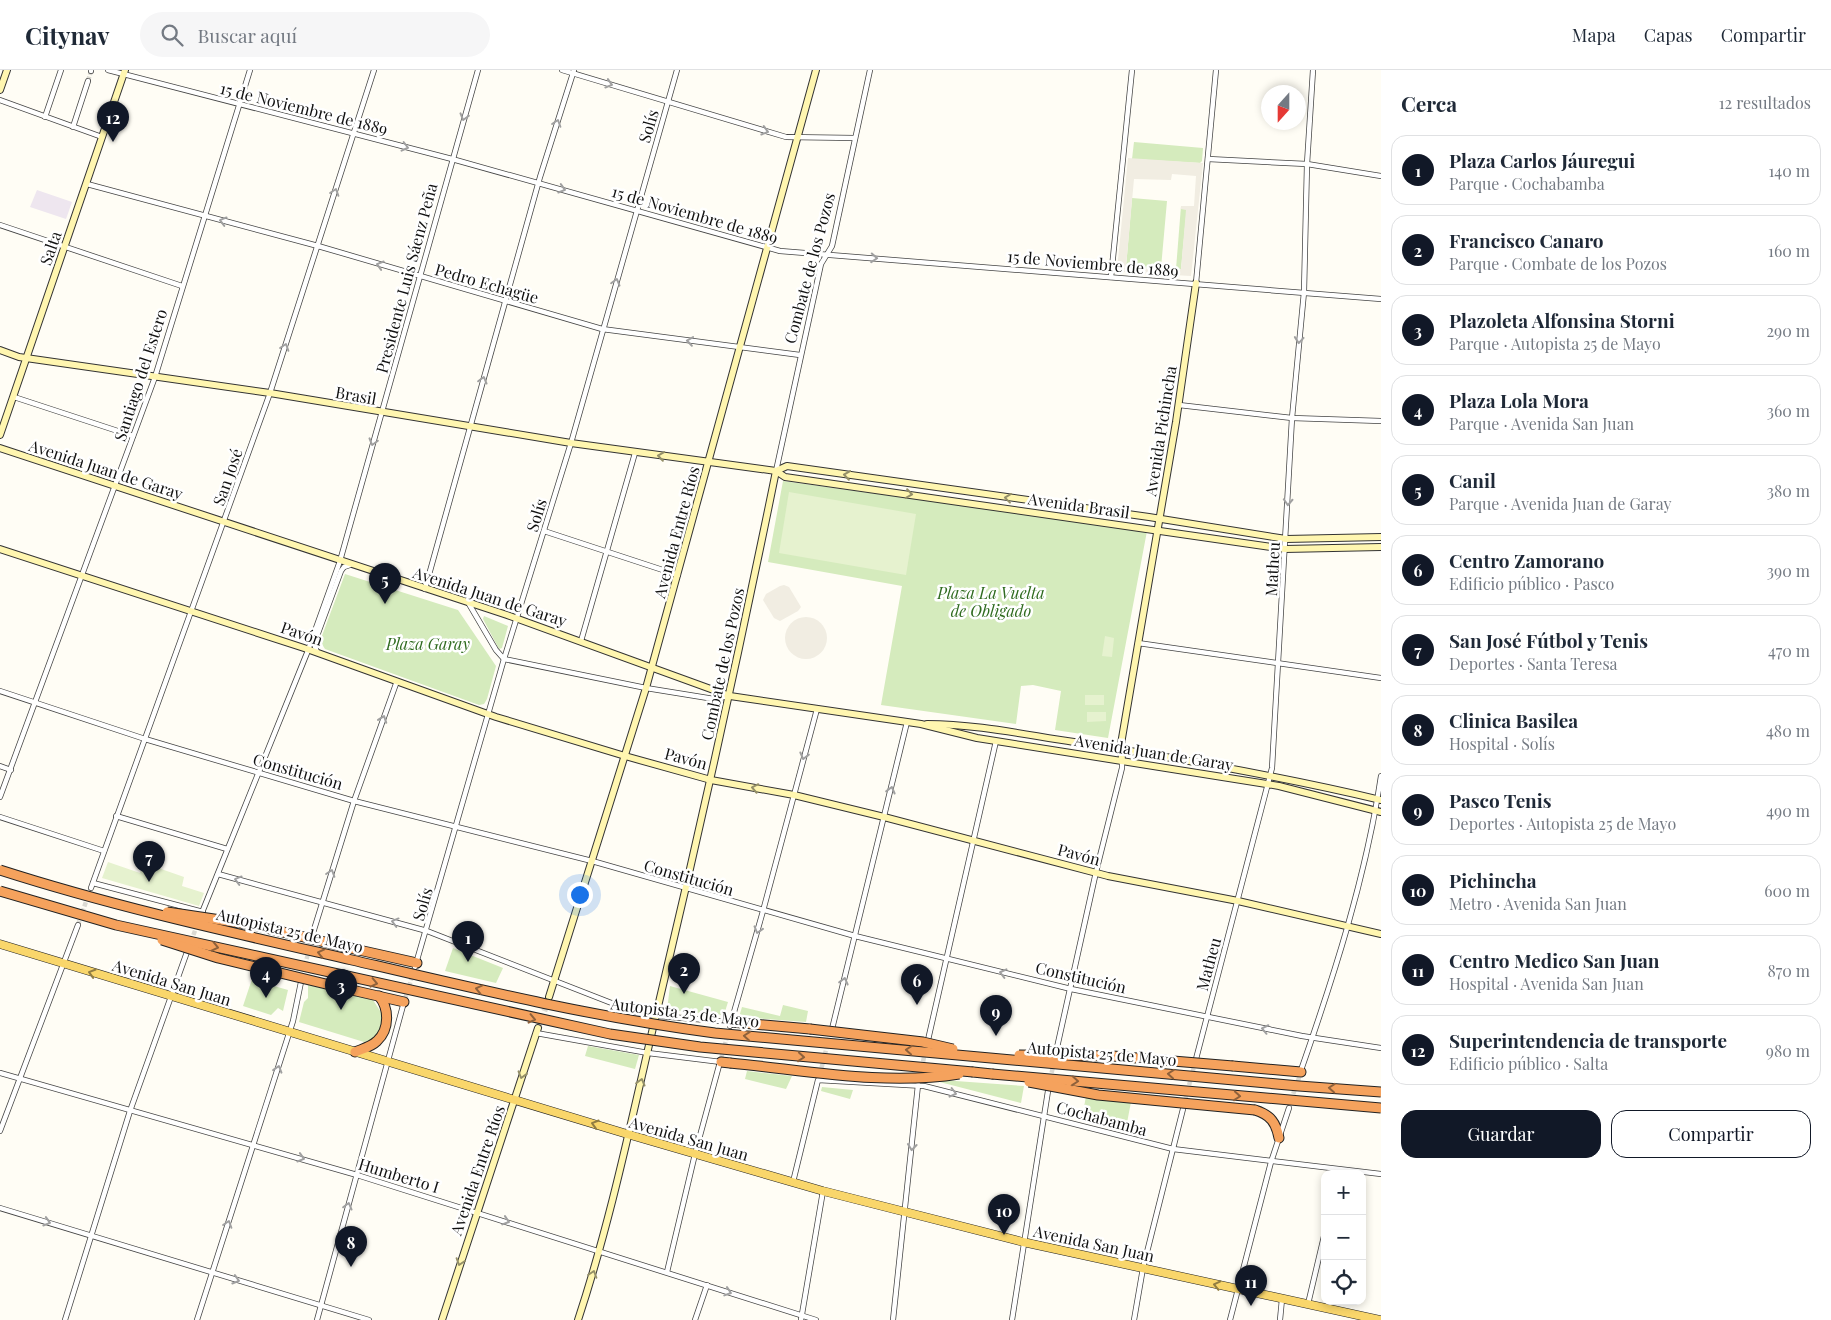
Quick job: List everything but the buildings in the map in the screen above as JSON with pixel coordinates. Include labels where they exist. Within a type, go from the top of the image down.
[{"type":"highway","name":"Autopista 25 de Mayo","points":[[0,870],[120,906],[561,1008],[613,1018],[715,1033],[1381,1092]]},
{"type":"highway","name":"Autopista 25 de Mayo","points":[[0,891],[116,925],[610,1034],[700,1047],[1381,1108]]},
{"type":"highway","points":[[120,906],[254,925],[416,965]]},
{"type":"highway","points":[[116,925],[207,955],[405,1001]]},
{"type":"highway","points":[[355,1052],[373,1044],[382,1035],[387,1013],[385,1004],[378,996]]},
{"type":"highway","points":[[730,1024],[810,1029],[923,1042],[975,1056]]},
{"type":"highway","points":[[993,1057],[1023,1055],[1114,1056],[1233,1066],[1300,1074]]},
{"type":"highway","points":[[724,1061],[884,1077],[932,1078],[973,1072]]},
{"type":"highway","points":[[992,1074],[1077,1092],[1255,1110],[1266,1114],[1274,1122],[1279,1138]]},
{"type":"main road","points":[[0,90],[7,70]]},
{"type":"main road","name":"Avenida Entre Ríos","points":[[549,997],[646,688],[816,70]]},
{"type":"main road","name":"Salta","points":[[0,435],[3,415],[14,397],[28,358],[124,72]]},
{"type":"main road","name":"Avenida Pichincha","points":[[1122,761],[1121,749],[1179,404],[1196,283]]},
{"type":"main road","name":"Brasil","points":[[0,350],[28,358],[270,393],[382,413],[709,463]]},
{"type":"main road","name":"Avenida Juan de Garay","points":[[0,448],[517,619],[652,666],[730,696],[921,724],[979,728],[1121,749],[1271,775],[1379,800]]},
{"type":"main road","name":"Avenida Brasil","points":[[709,463],[776,471],[785,477],[1285,549],[1381,547]]},
{"type":"main road","name":"Avenida Brasil","points":[[776,471],[787,466],[1160,519],[1286,539],[1381,537]]},
{"type":"main road","name":"Combate de los Pozos","points":[[578,1320],[601,1251],[627,1134],[648,1053],[730,696],[776,471]]},
{"type":"main road","name":"Pavón","points":[[0,549],[317,652],[488,714],[711,780],[794,795],[884,816],[1096,872],[1238,901],[1381,934]]},
{"type":"main road","name":"Avenida Juan de Garay","points":[[921,724],[996,741],[1269,784],[1378,811]]},
{"type":"main road","name":"Avenida San Juan","points":[[0,944],[289,1033],[823,1191],[1023,1242],[1381,1320]]},
{"type":"main road","name":"Avenida Entre Ríos","points":[[442,1320],[476,1211],[537,1031]]},
{"type":"street","points":[[45,117],[61,70]]},
{"type":"street","name":"15 de Noviembre de 1889","points":[[108,70],[124,72],[240,105],[452,159],[767,248],[826,255],[1381,298]]},
{"type":"street","name":"Santiago del Estero","points":[[0,797],[80,575],[155,377],[250,70]]},
{"type":"street","name":"San José","points":[[202,913],[92,886],[270,393],[374,70]]},
{"type":"street","name":"Presidente Luis Sáenz Peña","points":[[202,913],[308,649],[340,561],[478,70]]},
{"type":"street","points":[[562,70],[574,72],[668,103],[786,137],[855,138]]},
{"type":"street","name":"Solís","points":[[416,965],[504,659],[571,443],[677,70]]},
{"type":"street","name":"Combate de los Pozos","points":[[776,471],[821,264],[832,246],[870,70]]},
{"type":"street","points":[[1111,277],[1132,70]]},
{"type":"street","points":[[1196,283],[1216,70]]},
{"type":"street","name":"Matheu","points":[[1196,1059],[1271,775],[1280,663],[1292,418],[1304,292],[1307,164],[1313,70]]},
{"type":"street","points":[[425,589],[539,183],[574,72]]},
{"type":"street","points":[[73,127],[88,81]]},
{"type":"street","points":[[0,100],[102,137]]},
{"type":"street","points":[[1208,159],[1307,164],[1381,176]]},
{"type":"street","name":"Pedro Echagüe","points":[[87,184],[318,246],[602,329],[800,355]]},
{"type":"street","points":[[0,226],[182,286]]},
{"type":"street","points":[[14,397],[133,436]]},
{"type":"street","points":[[1179,404],[1292,418],[1381,421]]},
{"type":"street","points":[[581,641],[635,453]]},
{"type":"street","points":[[544,531],[678,575]]},
{"type":"street","points":[[317,652],[314,644],[338,578],[344,567],[350,565]]},
{"type":"street","points":[[469,604],[498,654],[504,659],[646,688],[714,699],[730,696]]},
{"type":"street","points":[[1138,643],[1381,678]]},
{"type":"street","points":[[312,936],[321,902],[354,801],[397,681]]},
{"type":"street","name":"Constitución","points":[[0,690],[145,739],[354,801],[592,861],[855,936],[1071,989],[1313,1037],[1381,1048]]},
{"type":"street","points":[[218,874],[427,931],[632,1011],[730,1024],[763,911],[816,709]]},
{"type":"street","points":[[832,1029],[907,722]]},
{"type":"street","points":[[928,1040],[996,741]]},
{"type":"street","points":[[1056,1052],[1096,872],[1122,768],[1122,761]]},
{"type":"street","points":[[0,766],[11,770]]},
{"type":"street","points":[[1300,1074],[1348,926],[1378,811],[1381,776]]},
{"type":"street","points":[[116,816],[227,849]]},
{"type":"street","points":[[0,818],[104,851]]},
{"type":"street","points":[[0,1131],[78,925]]},
{"type":"street","points":[[65,1320],[130,1111],[186,952]]},
{"type":"street","points":[[197,1320],[289,1033],[301,982]]},
{"type":"street","points":[[317,1320],[405,1001]]},
{"type":"street","points":[[537,1031],[648,1053],[724,1061],[694,1154],[667,1272]]},
{"type":"street","name":"Humberto I","points":[[0,1073],[130,1111],[254,1144],[476,1211],[707,1285],[802,1318],[816,1320]]},
{"type":"street","name":"Cochabamba","points":[[792,1182],[818,1080],[918,1084],[1173,1149],[1331,1170]]},
{"type":"street","points":[[893,1320],[918,1084]]},
{"type":"street","points":[[1012,1320],[1048,1091]]},
{"type":"street","points":[[1134,1320],[1143,1268],[1184,1105]]},
{"type":"street","points":[[1230,1320],[1271,1162],[1289,1108]]},
{"type":"street","name":"Cochabamba","points":[[1366,1173],[1381,1174]]},
{"type":"street","points":[[802,1318],[823,1191]]},
{"type":"street","points":[[0,1208],[369,1320]]},
{"type":"street","points":[[1308,1305],[1321,1249]]},
{"type":"street","points":[[695,1320],[707,1285]]},
{"type":"street","points":[[1280,1320],[1282,1299]]},
{"type":"shaded area","points":[[1128,158],[1203,163],[1191,276],[1121,272],[1117,270]],"holes":[[[1172,174],[1196,176],[1194,206],[1181,206],[1181,209],[1186,210],[1181,269],[1126,267],[1134,179],[1171,180]]]},
{"type":"shaded area","points":[[37,190],[72,202],[66,219],[30,207]]},
{"type":"shaded area","points":[[780,586],[789,587],[801,607],[798,611],[780,621],[774,618],[763,600],[766,594]]},
{"type":"shaded area","points":[[810,617],[818,620],[824,626],[827,638],[824,650],[818,656],[802,659],[794,656],[788,650],[785,634],[788,626],[794,620]]},
{"type":"green space","points":[[1134,142],[1203,148],[1202,161],[1200,163],[1132,159]]},
{"type":"green space","points":[[1132,198],[1167,201],[1161,268],[1126,267]]},
{"type":"green space","points":[[1181,206],[1187,206],[1181,269],[1176,269]]},
{"type":"green space","name":"Plaza La Vuelta de Obligado","points":[[783,481],[1147,531],[1108,738],[1055,730],[1061,691],[1033,685],[1021,686],[1016,724],[881,705],[902,586],[768,562]]},
{"type":"green space","points":[[789,492],[916,514],[906,575],[779,553]]},
{"type":"green space","name":"Plaza Garay","points":[[345,574],[458,610],[496,666],[484,704],[479,705],[325,649],[320,641]]},
{"type":"green space","points":[[484,616],[508,626],[502,648],[499,649],[483,619]]},
{"type":"green space","points":[[1105,636],[1114,638],[1112,657],[1102,656]]},
{"type":"green space","points":[[1085,695],[1104,695],[1104,705],[1085,705]]},
{"type":"green space","points":[[1087,712],[1106,712],[1106,721],[1087,722]]},
{"type":"green space","points":[[108,862],[140,873],[144,863],[184,877],[182,886],[204,893],[199,906],[102,878]]},
{"type":"green space","points":[[453,948],[503,968],[496,983],[445,971]]},
{"type":"green space","points":[[254,973],[276,978],[274,986],[288,990],[283,1011],[278,1008],[271,1015],[243,1006]]},
{"type":"green space","points":[[308,985],[373,1000],[384,1017],[377,1039],[364,1042],[299,1022],[304,1002],[308,998]]},
{"type":"green space","points":[[670,986],[728,1002],[724,1015],[667,1010]]},
{"type":"green space","points":[[783,1005],[808,1011],[806,1022],[739,1017],[742,1007],[780,1016]]},
{"type":"green space","points":[[588,1046],[639,1055],[635,1069],[585,1056]]},
{"type":"green space","points":[[747,1071],[792,1076],[786,1089],[745,1079]]},
{"type":"green space","points":[[928,1079],[1024,1086],[1021,1103]]},
{"type":"green space","points":[[822,1087],[853,1090],[850,1099],[821,1091]]},
{"type":"green space","points":[[1086,1096],[1131,1102],[1126,1128],[1082,1118]]},
{"type":"tunnel","points":[[88,81],[91,71]]},
{"type":"tunnel","points":[[78,925],[88,896]]},
{"type":"tunnel","points":[[191,941],[198,923]]},
{"type":"tunnel","points":[[302,978],[312,937]]},
{"type":"tunnel","points":[[405,999],[413,974]]},
{"type":"tunnel","points":[[538,1028],[548,1001]]},
{"type":"tunnel","points":[[721,1059],[730,1026]]},
{"type":"tunnel","points":[[820,1074],[831,1030]]},
{"type":"tunnel","points":[[922,1068],[925,1051]]},
{"type":"tunnel","points":[[1050,1079],[1054,1063]]},
{"type":"tunnel","points":[[1184,1104],[1195,1063]]},
{"type":"tunnel","points":[[1291,1100],[1300,1075]]},
{"type":"place","name":"Superintendencia de transporte","points":[[113,142]]},
{"type":"place","name":"Canil","points":[[385,604]]},
{"type":"place","name":"San José Fútbol y Tenis","points":[[149,882]]},
{"type":"place","name":"Plaza Carlos Jáuregui","points":[[468,962]]},
{"type":"place","name":"Francisco Canaro","points":[[684,994]]},
{"type":"place","name":"Plaza Lola Mora","points":[[266,998]]},
{"type":"place","name":"Centro Zamorano","points":[[917,1005]]},
{"type":"place","name":"Plazoleta Alfonsina Storni","points":[[341,1010]]},
{"type":"place","name":"Pasco Tenis","points":[[996,1036]]},
{"type":"place","name":"Pichincha","points":[[1004,1235]]},
{"type":"place","name":"Clinica Basilea","points":[[351,1267]]},
{"type":"place","name":"Centro Medico San Juan","points":[[1251,1306]]}]
